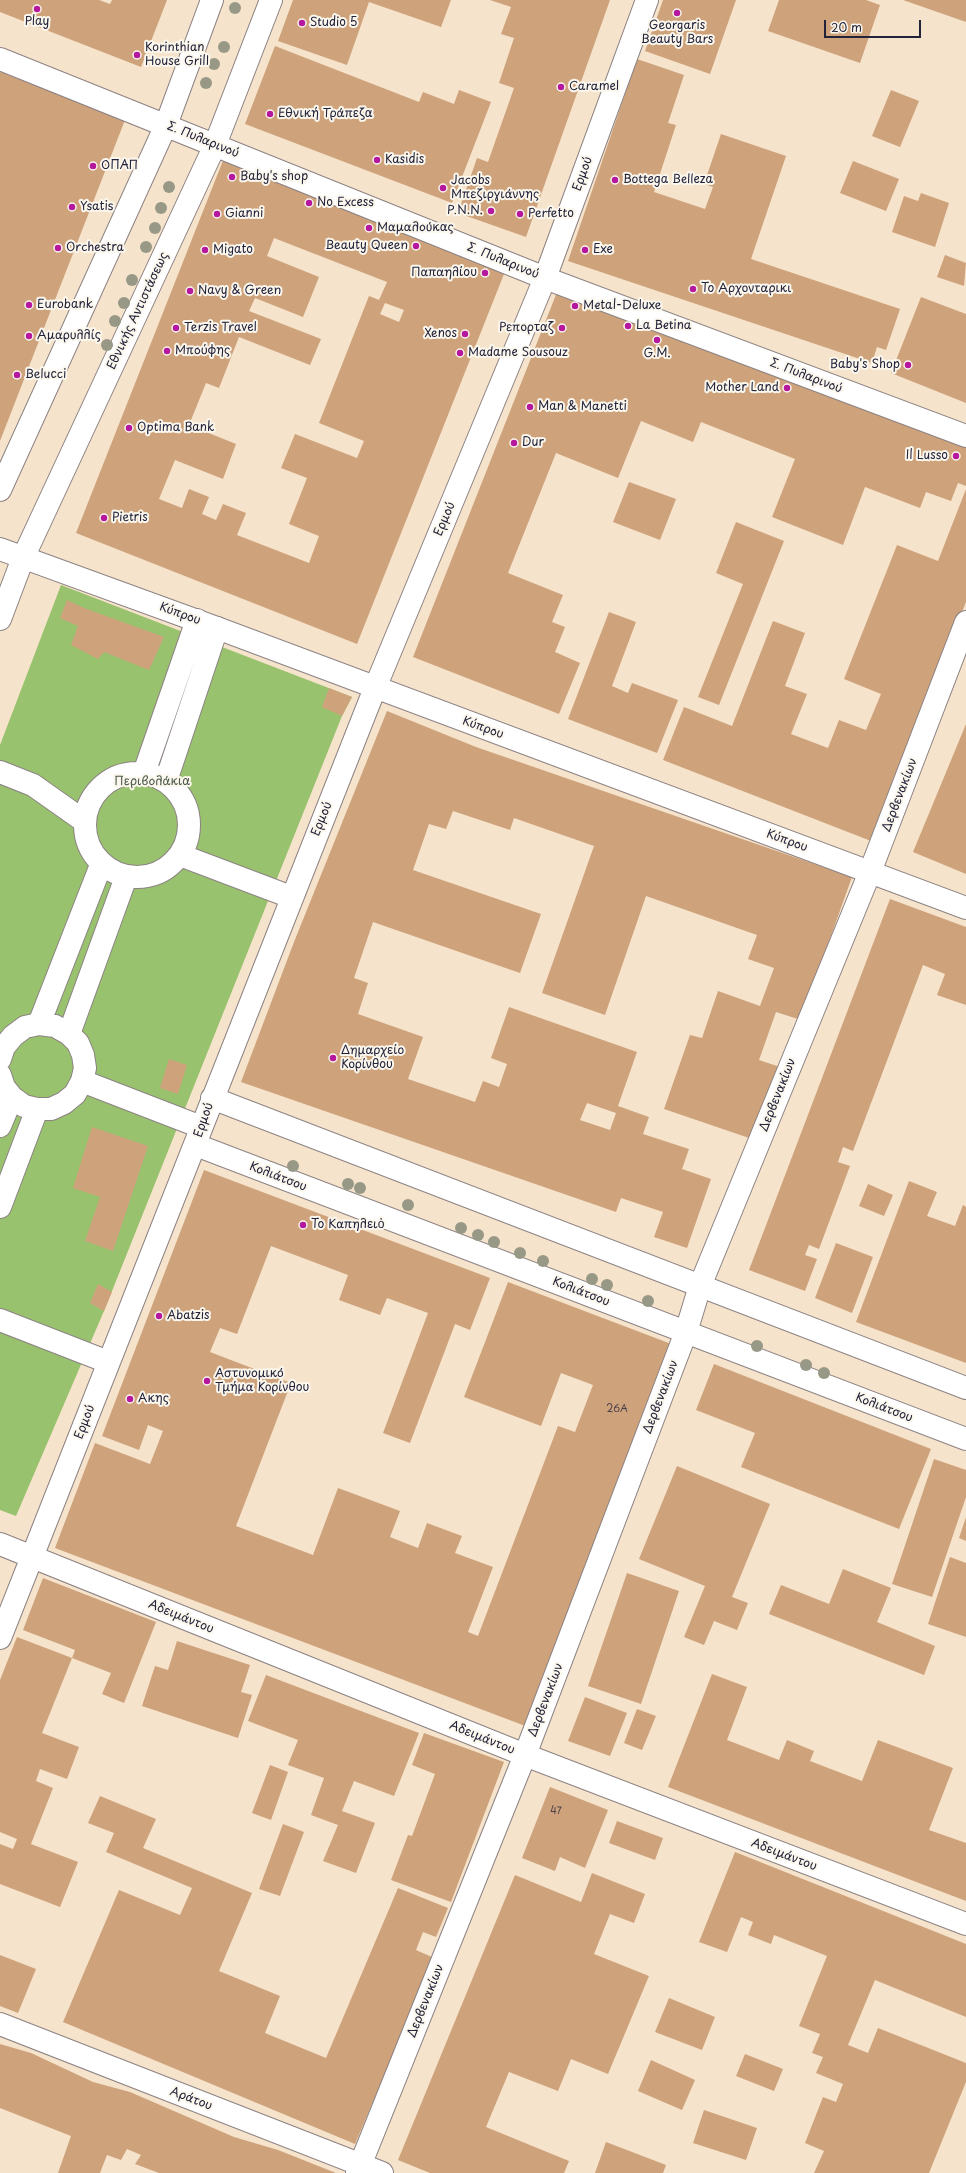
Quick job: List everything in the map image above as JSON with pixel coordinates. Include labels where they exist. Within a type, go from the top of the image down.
[{"type":"street","points":[[0,490],[166,125],[212,0]]},
{"type":"street","name":"Εθνικής Αντιστάσεως","points":[[0,619],[23,558],[215,145],[271,0]]},
{"type":"street","name":"Ερμού","points":[[0,1638],[291,897],[375,688],[545,278],[647,0]]},
{"type":"street","name":"Σ. Πυλαρινού","points":[[0,59],[545,278],[966,436]]},
{"type":"street","name":"Κύπρου","points":[[0,549],[197,620],[375,688],[966,908]]},
{"type":"street","points":[[144,773],[197,620]]},
{"type":"street","name":"Δερβενακίων","points":[[358,2169],[525,1755],[686,1332],[700,1286],[870,872],[966,622]]},
{"type":"street","points":[[166,781],[217,628]]},
{"type":"street","points":[[0,772],[33,785],[84,821]]},
{"type":"street","points":[[144,773],[166,781],[178,793],[186,807],[190,823],[188,840],[180,855],[170,866],[157,874],[142,878],[126,877],[101,865],[91,852],[85,837],[84,821],[89,804],[98,790],[111,780],[127,774],[144,773]]},
{"type":"street","points":[[180,855],[291,897]]},
{"type":"street","points":[[39,1024],[101,865]]},
{"type":"street","points":[[69,1034],[126,877]]},
{"type":"street","points":[[0,1075],[4,1087],[12,1098],[24,1106],[36,1109],[51,1109],[64,1103],[75,1094],[82,1081],[85,1068],[83,1055],[78,1044],[69,1034],[55,1026],[39,1024],[25,1028],[13,1036],[1,1050]]},
{"type":"street","name":"Κολιάτσου","points":[[82,1081],[198,1136],[686,1332],[966,1439]]},
{"type":"street","points":[[0,1126],[12,1098]]},
{"type":"street","points":[[212,1098],[966,1388]]},
{"type":"street","points":[[0,1207],[36,1109]]},
{"type":"street","points":[[0,1320],[108,1362]]},
{"type":"street","name":"Αδειμάντου","points":[[0,1544],[525,1755],[966,1924]]},
{"type":"street","name":"Αράτου","points":[[0,2024],[358,2169],[382,2173]]},
{"type":"green space","name":"Περιβολάκια","points":[[61,585],[352,697],[342,716],[104,1311],[16,1516],[0,1510],[0,745]]},
{"type":"building","points":[[0,0],[99,0],[110,4],[112,0],[167,0],[141,67],[0,12]]},
{"type":"building","points":[[293,0],[451,0],[441,27],[369,2],[347,65],[278,41]]},
{"type":"building","points":[[490,0],[610,0],[526,237],[458,213],[477,158],[488,162],[514,88],[499,83],[514,38],[501,34],[511,7]]},
{"type":"building","points":[[663,0],[736,0],[710,74],[645,51]]},
{"type":"building","points":[[779,0],[866,0],[880,5],[860,63],[768,31]]},
{"type":"building","points":[[903,0],[966,0],[966,22]]},
{"type":"building","points":[[275,46],[419,102],[423,92],[454,104],[459,90],[491,102],[452,203],[245,124]]},
{"type":"building","points":[[637,59],[684,75],[668,123],[676,125],[654,192],[705,209],[713,187],[704,184],[721,134],[786,156],[751,259],[900,309],[886,350],[877,347],[872,363],[568,261]]},
{"type":"building","points":[[0,72],[125,120],[0,441]]},
{"type":"building","points":[[891,90],[919,101],[900,147],[872,136]]},
{"type":"building","points":[[224,158],[506,269],[357,644],[76,533]],"holes":[[[274,238],[387,282],[379,300],[369,296],[319,423],[364,441],[357,458],[295,434],[281,468],[307,478],[289,524],[319,536],[309,563],[237,535],[246,513],[223,504],[216,520],[202,514],[209,497],[189,489],[182,508],[159,499],[175,460],[223,479],[236,444],[189,425],[206,383],[219,388],[239,337],[310,365],[321,339],[249,311],[255,298],[303,317],[319,277],[267,256]],[[385,303],[404,310],[399,322],[380,314]]]},
{"type":"building","points":[[853,161],[899,179],[886,211],[840,193]]},
{"type":"building","points":[[921,193],[949,203],[935,247],[892,232],[904,196],[918,201]]},
{"type":"building","points":[[945,255],[966,263],[964,286],[937,277]]},
{"type":"building","points":[[559,287],[966,447],[966,486],[958,483],[951,501],[926,492],[920,508],[865,487],[843,545],[772,517],[795,459],[701,422],[693,442],[641,421],[618,478],[556,453],[508,573],[563,595],[552,622],[565,627],[555,652],[580,663],[559,714],[413,657]]},
{"type":"building","points":[[921,297],[966,314],[966,403],[891,373]]},
{"type":"building","points":[[629,482],[676,499],[660,540],[613,522]]},
{"type":"building","points":[[966,489],[966,602],[871,841],[663,760],[684,707],[732,726],[773,621],[805,633],[785,686],[807,694],[791,734],[828,748],[839,720],[866,730],[881,694],[844,679],[897,545],[938,561]]},
{"type":"building","points":[[736,522],[784,541],[719,705],[698,697],[743,584],[716,573]]},
{"type":"building","points":[[67,600],[84,608],[164,637],[149,670],[104,652],[98,659],[71,645],[78,626],[60,618]]},
{"type":"building","points":[[609,612],[636,622],[612,686],[628,693],[632,683],[678,700],[657,753],[568,719]]},
{"type":"building","points":[[329,688],[352,697],[342,716],[322,707]]},
{"type":"building","points":[[387,711],[476,747],[852,877],[801,1020],[776,1012],[759,1060],[780,1067],[755,1140],[664,1109],[690,1035],[702,1038],[718,991],[760,1006],[774,968],[748,959],[757,935],[646,896],[605,1015],[542,993],[594,846],[514,818],[510,830],[453,811],[446,829],[429,824],[413,870],[541,914],[520,973],[373,922],[354,978],[368,983],[358,1014],[423,1037],[408,1079],[475,1102],[483,1081],[499,1087],[507,1064],[491,1058],[509,1007],[637,1052],[618,1106],[649,1117],[643,1134],[689,1149],[682,1169],[711,1179],[687,1248],[654,1237],[663,1212],[621,1198],[616,1212],[241,1082],[294,942]],"holes":[[[587,1103],[616,1113],[610,1130],[580,1120]]]},
{"type":"building","points":[[966,724],[966,874],[913,852]]},
{"type":"building","points":[[890,899],[966,927],[966,1005],[937,995],[945,974],[923,965],[853,1151],[843,1147],[838,1162],[850,1166],[819,1249],[809,1245],[805,1255],[817,1259],[805,1291],[749,1270]]},
{"type":"building","points":[[169,1059],[187,1065],[178,1094],[160,1088]]},
{"type":"building","points":[[92,1127],[148,1146],[113,1251],[85,1241],[100,1197],[73,1188]]},
{"type":"building","points":[[204,1170],[490,1278],[470,1330],[455,1324],[410,1443],[383,1433],[428,1313],[387,1298],[380,1315],[339,1300],[348,1275],[271,1246],[237,1334],[220,1328],[210,1352],[291,1383],[236,1526],[313,1555],[338,1488],[400,1511],[390,1537],[418,1548],[427,1523],[462,1536],[455,1553],[493,1567],[468,1632],[478,1636],[558,1426],[575,1432],[593,1385],[561,1373],[541,1426],[464,1397],[508,1282],[674,1345],[528,1727],[55,1548],[95,1443],[150,1464],[163,1431],[148,1425],[139,1450],[102,1436]]},
{"type":"building","points":[[909,1181],[937,1192],[927,1216],[955,1226],[963,1205],[966,1207],[966,1363],[856,1322]]},
{"type":"building","points":[[868,1184],[893,1195],[884,1216],[859,1206]]},
{"type":"building","points":[[836,1243],[873,1257],[852,1313],[815,1298]]},
{"type":"building","points":[[98,1284],[112,1292],[104,1311],[90,1303]]},
{"type":"building","points":[[714,1364],[931,1449],[899,1529],[741,1467],[755,1433],[696,1410]]},
{"type":"building","points":[[934,1459],[966,1470],[966,1497],[932,1597],[892,1584]]},
{"type":"building","points":[[677,1466],[770,1504],[732,1597],[748,1603],[737,1630],[714,1621],[704,1645],[684,1637],[705,1586],[639,1559]]},
{"type":"building","points":[[966,1517],[966,1541],[959,1538]]},
{"type":"building","points":[[950,1557],[966,1563],[966,1637],[928,1624]]},
{"type":"building","points":[[843,1569],[891,1588],[877,1622],[935,1646],[924,1675],[769,1614],[781,1585],[829,1604]]},
{"type":"building","points":[[627,1573],[679,1591],[641,1704],[588,1686]]},
{"type":"building","points":[[43,1578],[156,1622],[124,1703],[102,1694],[111,1673],[72,1658],[75,1650],[23,1630]]},
{"type":"building","points":[[17,1637],[72,1658],[42,1733],[79,1747],[67,1779],[40,1769],[36,1781],[53,1788],[31,1844],[78,1862],[60,1907],[0,1884],[0,1844],[13,1849],[17,1839],[0,1832],[0,1680]]},
{"type":"building","points":[[177,1641],[250,1665],[241,1692],[252,1695],[238,1738],[142,1706],[155,1666],[168,1670]]},
{"type":"building","points":[[712,1674],[747,1687],[727,1740],[779,1760],[787,1740],[814,1751],[810,1761],[862,1781],[878,1740],[953,1768],[929,1830],[966,1843],[966,1901],[668,1787]]},
{"type":"building","points":[[266,1675],[419,1733],[394,1796],[354,1781],[342,1811],[375,1823],[356,1873],[323,1861],[338,1825],[311,1815],[324,1778],[288,1765],[298,1740],[248,1721]]},
{"type":"building","points":[[585,1697],[627,1713],[610,1756],[568,1741]]},
{"type":"building","points":[[637,1709],[656,1716],[642,1750],[624,1743]]},
{"type":"building","points":[[424,1733],[504,1762],[451,1902],[391,1880],[408,1835],[412,1836],[435,1774],[412,1765]]},
{"type":"building","points":[[270,1765],[288,1772],[271,1820],[252,1813]]},
{"type":"building","points":[[550,1787],[608,1810],[585,1868],[560,1857],[555,1871],[522,1858]]},
{"type":"building","points":[[100,1796],[156,1819],[143,1848],[252,1893],[219,1971],[280,1996],[265,2033],[326,2058],[398,1888],[448,1908],[436,1937],[423,1932],[416,1950],[434,1958],[355,2144],[63,2022],[119,1890],[180,1915],[192,1888],[106,1852],[114,1833],[88,1823]]},
{"type":"building","points":[[617,1821],[663,1838],[655,1860],[609,1843]]},
{"type":"building","points":[[283,1824],[304,1832],[280,1896],[259,1889]]},
{"type":"building","points":[[735,1852],[966,1944],[966,2017],[875,1980],[848,2045],[868,2053],[878,2028],[966,2063],[966,2082],[929,2173],[814,2173],[824,2151],[805,2143],[823,2097],[836,2102],[843,2084],[816,2073],[823,2057],[812,2053],[820,2034],[799,2026],[827,1956],[774,1935],[771,1944],[748,1935],[753,1922],[741,1917],[727,1952],[699,1942]]},
{"type":"building","points":[[592,1873],[645,1894],[634,1923],[610,1914],[594,1954],[649,1976],[608,2074],[571,2059],[558,2091],[509,2072],[486,2127],[569,2161],[564,2173],[430,2173],[398,2160],[515,1875],[581,1902]]},
{"type":"building","points":[[0,1955],[36,1969],[18,2013],[0,2006]]},
{"type":"building","points":[[669,1998],[715,2017],[702,2050],[655,2032]]},
{"type":"building","points":[[0,2044],[31,2053],[93,2082],[130,2092],[234,2137],[278,2150],[336,2173],[159,2173],[135,2164],[141,2155],[127,2149],[121,2160],[107,2155],[100,2173],[58,2173],[71,2136],[0,2108]]},
{"type":"building","points":[[745,2054],[783,2069],[774,2091],[736,2076]]},
{"type":"building","points":[[651,2060],[695,2080],[682,2110],[638,2091]]},
{"type":"building","points":[[704,2110],[757,2128],[746,2160],[693,2143]]},
{"type":"building","points":[[606,2142],[666,2165],[663,2173],[595,2173]]},
{"type":"place","name":"Play","points":[[37,9]]},
{"type":"place","name":"Georgaris Beauty Bars","points":[[677,13]]},
{"type":"place","name":"Studio 5","points":[[302,23]]},
{"type":"place","name":"Korinthian House Grill","points":[[137,55]]},
{"type":"place","name":"Caramel","points":[[561,87]]},
{"type":"place","name":"Εθνική Τράπεζα","points":[[270,114]]},
{"type":"place","name":"Kasidis","points":[[377,160]]},
{"type":"place","name":"ΟΠΑΠ","points":[[93,166]]},
{"type":"place","name":"Baby's shop","points":[[232,177]]},
{"type":"place","name":"Bottega Belleza","points":[[615,180]]},
{"type":"place","name":"Jacobs Μπεζιργιάννης","points":[[443,188]]},
{"type":"place","name":"No Excess","points":[[309,203]]},
{"type":"place","name":"Ysatis","points":[[72,207]]},
{"type":"place","name":"P.N.N.","points":[[491,211]]},
{"type":"place","name":"Gianni","points":[[217,214]]},
{"type":"place","name":"Perfetto","points":[[520,214]]},
{"type":"place","name":"Μαμαλούκας","points":[[369,228]]},
{"type":"place","name":"Beauty Queen","points":[[416,246]]},
{"type":"place","name":"Orchestra","points":[[58,248]]},
{"type":"place","name":"Migato","points":[[205,250]]},
{"type":"place","name":"Exe","points":[[585,250]]},
{"type":"place","name":"Παπαηλίου","points":[[485,273]]},
{"type":"place","name":"Το Αρχονταρικι","points":[[693,289]]},
{"type":"place","name":"Navy & Green","points":[[190,291]]},
{"type":"place","name":"Eurobank","points":[[29,305]]},
{"type":"place","name":"Metal-Deluxe","points":[[575,306]]},
{"type":"place","name":"La Betina","points":[[628,326]]},
{"type":"place","name":"Terzis Travel","points":[[176,328]]},
{"type":"place","name":"Ρεπορταζ","points":[[562,328]]},
{"type":"place","name":"Xenos","points":[[465,334]]},
{"type":"place","name":"Αμαρυλλίς","points":[[29,336]]},
{"type":"place","name":"G.M.","points":[[657,340]]},
{"type":"place","name":"Μπούφης","points":[[167,351]]},
{"type":"place","name":"Madame Sousouz","points":[[460,353]]},
{"type":"place","name":"Baby's Shop","points":[[908,365]]},
{"type":"place","name":"Belucci","points":[[17,375]]},
{"type":"place","name":"Mother Land","points":[[787,388]]},
{"type":"place","name":"Man & Manetti","points":[[530,407]]},
{"type":"place","name":"Optima Bank","points":[[129,428]]},
{"type":"place","name":"Dur","points":[[514,443]]},
{"type":"place","name":"Il Lusso","points":[[956,456]]},
{"type":"place","name":"Pietris","points":[[104,518]]},
{"type":"place","name":"Δημαρχείο Κορίνθου","points":[[333,1058]]},
{"type":"place","name":"Το Καπηλειὀ","points":[[303,1225]]},
{"type":"place","name":"Abatzis","points":[[159,1316]]},
{"type":"place","name":"Αστυνομικό Τμήμα Κορίνθου","points":[[207,1381]]},
{"type":"place","name":"Ακης","points":[[130,1399]]}]
